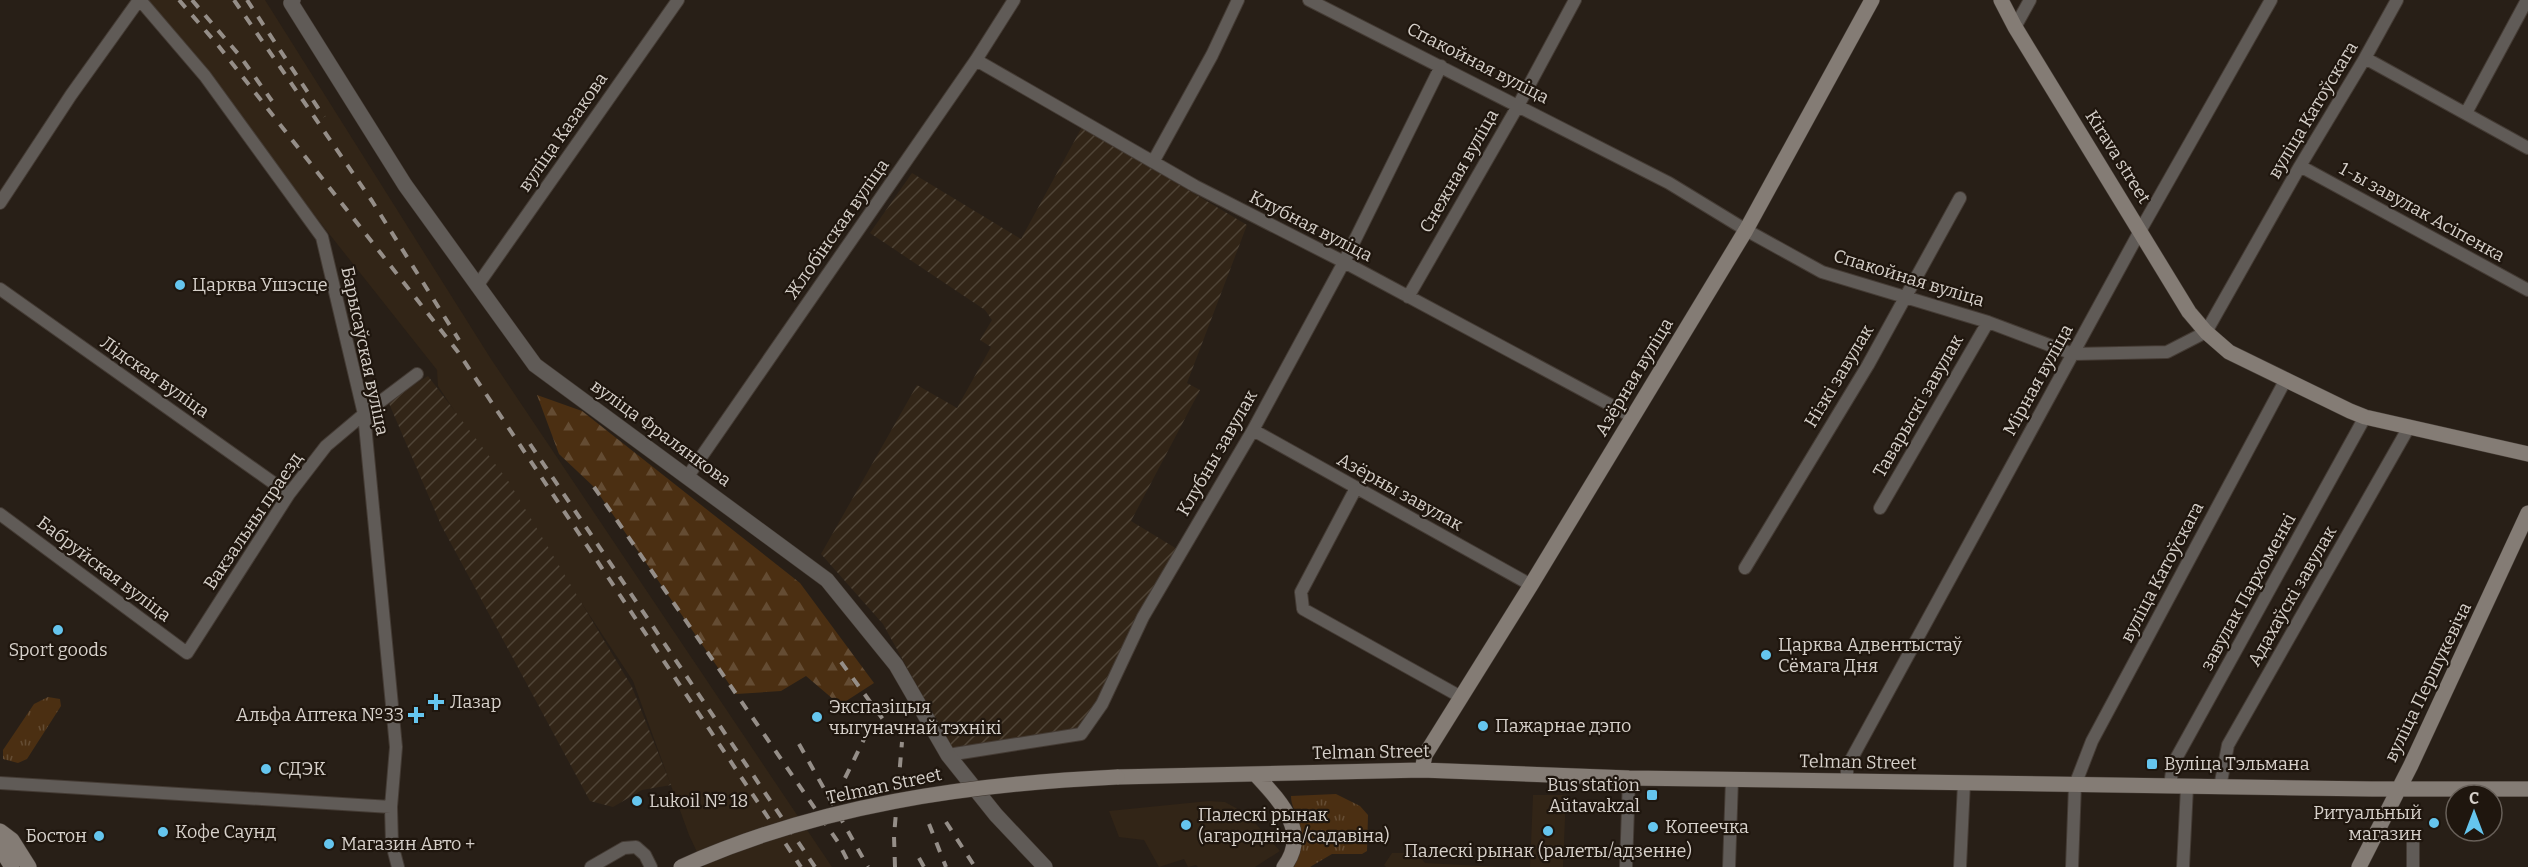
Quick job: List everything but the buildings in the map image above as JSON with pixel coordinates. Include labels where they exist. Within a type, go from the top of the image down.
[{"type":"main road","name":"Азёрная вуліца","points":[[1422,770],[1425,755],[1746,230],[1872,0]]},
{"type":"main road","name":"Kirava street","points":[[2001,0],[2015,27],[2189,312],[2206,332]]},
{"type":"main road","points":[[2206,332],[2229,351],[2365,417],[2528,454]]},
{"type":"main road","name":"вуліца Першукевіча","points":[[2359,867],[2491,595],[2528,513]]},
{"type":"main road","name":"Telman Street","points":[[681,867],[708,855],[788,828],[862,808],[938,793],[1031,781],[1422,770],[1629,778],[2074,785]]},
{"type":"main road","points":[[1252,775],[1285,809],[1294,828],[1293,849],[1284,867]]},
{"type":"main road","points":[[2074,785],[2528,789]]},
{"type":"main road","points":[[0,831],[12,840],[29,867]]},
{"type":"main road","points":[[0,848],[12,867]]},
{"type":"street","points":[[0,203],[71,95],[139,0]]},
{"type":"street","name":"Барысаўская вуліца","points":[[139,0],[205,76],[322,237],[364,414],[395,740],[391,807],[392,844],[398,867]]},
{"type":"street","name":"вуліца Казакова","points":[[477,286],[678,0]]},
{"type":"street","name":"Жлобінская вуліца","points":[[688,476],[976,60],[1014,0]]},
{"type":"street","points":[[1153,162],[1212,55],[1238,0]]},
{"type":"street","name":"Спакойная вуліца","points":[[1309,0],[1670,183],[1746,230],[1822,272],[1988,322],[2073,354],[2167,352],[2206,332]]},
{"type":"street","name":"Снежная вуліца","points":[[1408,297],[1519,105],[1575,0]]},
{"type":"street","points":[[2015,27],[2030,0]]},
{"type":"street","name":"Мірная вуліца","points":[[1847,782],[1847,767],[2140,231],[2271,0]]},
{"type":"street","name":"вуліца Катоўскага","points":[[2206,332],[2300,166],[2366,58],[2397,0]]},
{"type":"street","points":[[2466,113],[2527,0]]},
{"type":"street","name":"вуліца Фралянкова","points":[[291,1],[405,184],[535,365],[826,580],[896,665],[948,755],[996,815],[1045,867]]},
{"type":"street","points":[[2366,58],[2528,148]]},
{"type":"street","name":"Клубная вуліца","points":[[976,60],[1195,186],[1344,262],[1633,417]]},
{"type":"street","name":"Клубны завулак","points":[[948,755],[1081,734],[1102,704],[1143,617],[1253,430],[1344,262],[1441,66]]},
{"type":"street","name":"1-ы завулак Асіпенка","points":[[2300,166],[2528,290]]},
{"type":"street","name":"Нізкі завулак","points":[[1745,568],[1906,296],[1960,198]]},
{"type":"street","name":"Лідская вуліца","points":[[0,289],[289,494]]},
{"type":"street","name":"Таварыскі завулак","points":[[1880,508],[1988,322]]},
{"type":"street","name":"Вакзальны праезд","points":[[187,653],[289,494],[326,446],[417,374]]},
{"type":"street","name":"вуліца Катоўскага","points":[[2074,785],[2092,741],[2286,379]]},
{"type":"street","name":"завулак Пархоменкі","points":[[2170,786],[2173,765],[2365,417]]},
{"type":"street","name":"Адахаўскі завулак","points":[[2220,787],[2228,745],[2409,427]]},
{"type":"street","name":"Азёрны завулак","points":[[1253,430],[1531,585]]},
{"type":"street","points":[[1356,488],[1301,592],[1303,609],[1461,697]]},
{"type":"street","name":"Бабруйская вуліца","points":[[0,514],[187,653]]},
{"type":"street","points":[[1626,867],[1629,778]]},
{"type":"street","points":[[1729,867],[1732,779]]},
{"type":"street","points":[[0,783],[391,807]]},
{"type":"street","points":[[1960,867],[1964,783]]},
{"type":"street","points":[[2072,867],[2074,785]]},
{"type":"street","points":[[2183,867],[2187,787]]},
{"type":"street","points":[[2413,840],[2413,867]]},
{"type":"street","points":[[591,867],[624,848],[636,847],[645,855],[651,867]]},
{"type":"shaded area","points":[[144,0],[265,0],[491,359],[832,867],[704,867],[689,835],[633,681],[438,386],[437,370]]},
{"type":"shaded area","points":[[1082,127],[1247,225],[1187,383],[1200,390],[1131,521],[1177,549],[1110,679],[1085,721],[1072,731],[953,751],[883,624],[821,554],[917,385],[957,408],[991,347],[980,340],[992,320],[985,310],[870,233],[912,173],[1021,239]]},
{"type":"shaded area","points":[[428,376],[509,482],[632,687],[671,785],[642,790],[613,807],[590,801],[441,525],[388,401]]},
{"type":"shaded area","name":"Палескі рынак (ралеты/адзенне)","points":[[1533,795],[1566,795],[1563,867],[1530,867]]},
{"type":"shaded area","name":"Палескі рынак (агародніна/садавіна)","points":[[1209,801],[1225,802],[1247,814],[1280,851],[1255,867],[1198,867],[1196,865],[1188,867],[1184,859],[1159,867],[1144,840],[1119,837],[1109,811]]},
{"type":"shaded area","name":"Палескі рынак (ралеты/адзенне)","points":[[1392,853],[1417,853],[1425,863],[1499,867],[1386,867],[1384,865]]},
{"type":"green space","points":[[537,395],[582,411],[800,583],[874,683],[840,705],[806,676],[781,691],[736,694],[594,487],[559,454]]},
{"type":"green space","points":[[48,697],[60,699],[61,706],[27,759],[18,763],[3,759],[3,750],[34,704]]},
{"type":"green space","points":[[1336,794],[1360,806],[1368,815],[1367,851],[1362,854],[1332,854],[1310,867],[1294,867],[1301,837],[1291,796]]},
{"type":"railway","points":[[179,0],[217,44],[458,352],[801,867]]},
{"type":"railway","points":[[192,0],[240,56],[272,101]]},
{"type":"railway","points":[[234,0],[372,201],[459,340]]},
{"type":"railway","points":[[247,0],[324,117]]},
{"type":"railway","points":[[530,444],[815,867]]},
{"type":"railway","points":[[594,487],[838,842],[851,867]]},
{"type":"railway","points":[[841,662],[893,733]]},
{"type":"railway","points":[[845,778],[866,735]]},
{"type":"railway","points":[[895,867],[894,836],[902,742]]},
{"type":"railway","points":[[799,744],[868,867]]},
{"type":"railway","points":[[946,822],[975,867]]},
{"type":"railway","points":[[929,824],[946,867]]},
{"type":"railway","points":[[919,858],[924,867]]},
{"type":"place","name":"Царква Ушэсце","points":[[180,285]]},
{"type":"place","name":"Sport goods","points":[[58,630]]},
{"type":"place","name":"Царква Адвентыстаў Сёмага Дня","points":[[1766,655]]},
{"type":"place","name":"Лазар","points":[[436,702]]},
{"type":"place","name":"Альфа Аптека №33","points":[[416,715]]},
{"type":"place","name":"Экспазіцыя чыгуначнай тэхнікі","points":[[817,717]]},
{"type":"place","name":"Пажарнае дэпо","points":[[1483,726]]},
{"type":"place","name":"Вуліца Тэльмана","points":[[2152,764]]},
{"type":"place","name":"СДЭК","points":[[266,769]]},
{"type":"place","name":"Bus station Aŭtavakzal","points":[[1652,795]]},
{"type":"place","name":"Lukoil № 18","points":[[637,801]]},
{"type":"place","name":"Ритуальный магазин","points":[[2434,823]]},
{"type":"place","name":"Палескі рынак (агародніна/садавіна)","points":[[1186,825]]},
{"type":"place","name":"Копеечка","points":[[1653,827]]},
{"type":"place","name":"Палескі рынак (ралеты/адзенне)","points":[[1548,831]]},
{"type":"place","name":"Кофе Саунд","points":[[163,832]]},
{"type":"place","name":"Бостон","points":[[99,836]]},
{"type":"place","name":"Магазин Авто +","points":[[329,844]]}]
